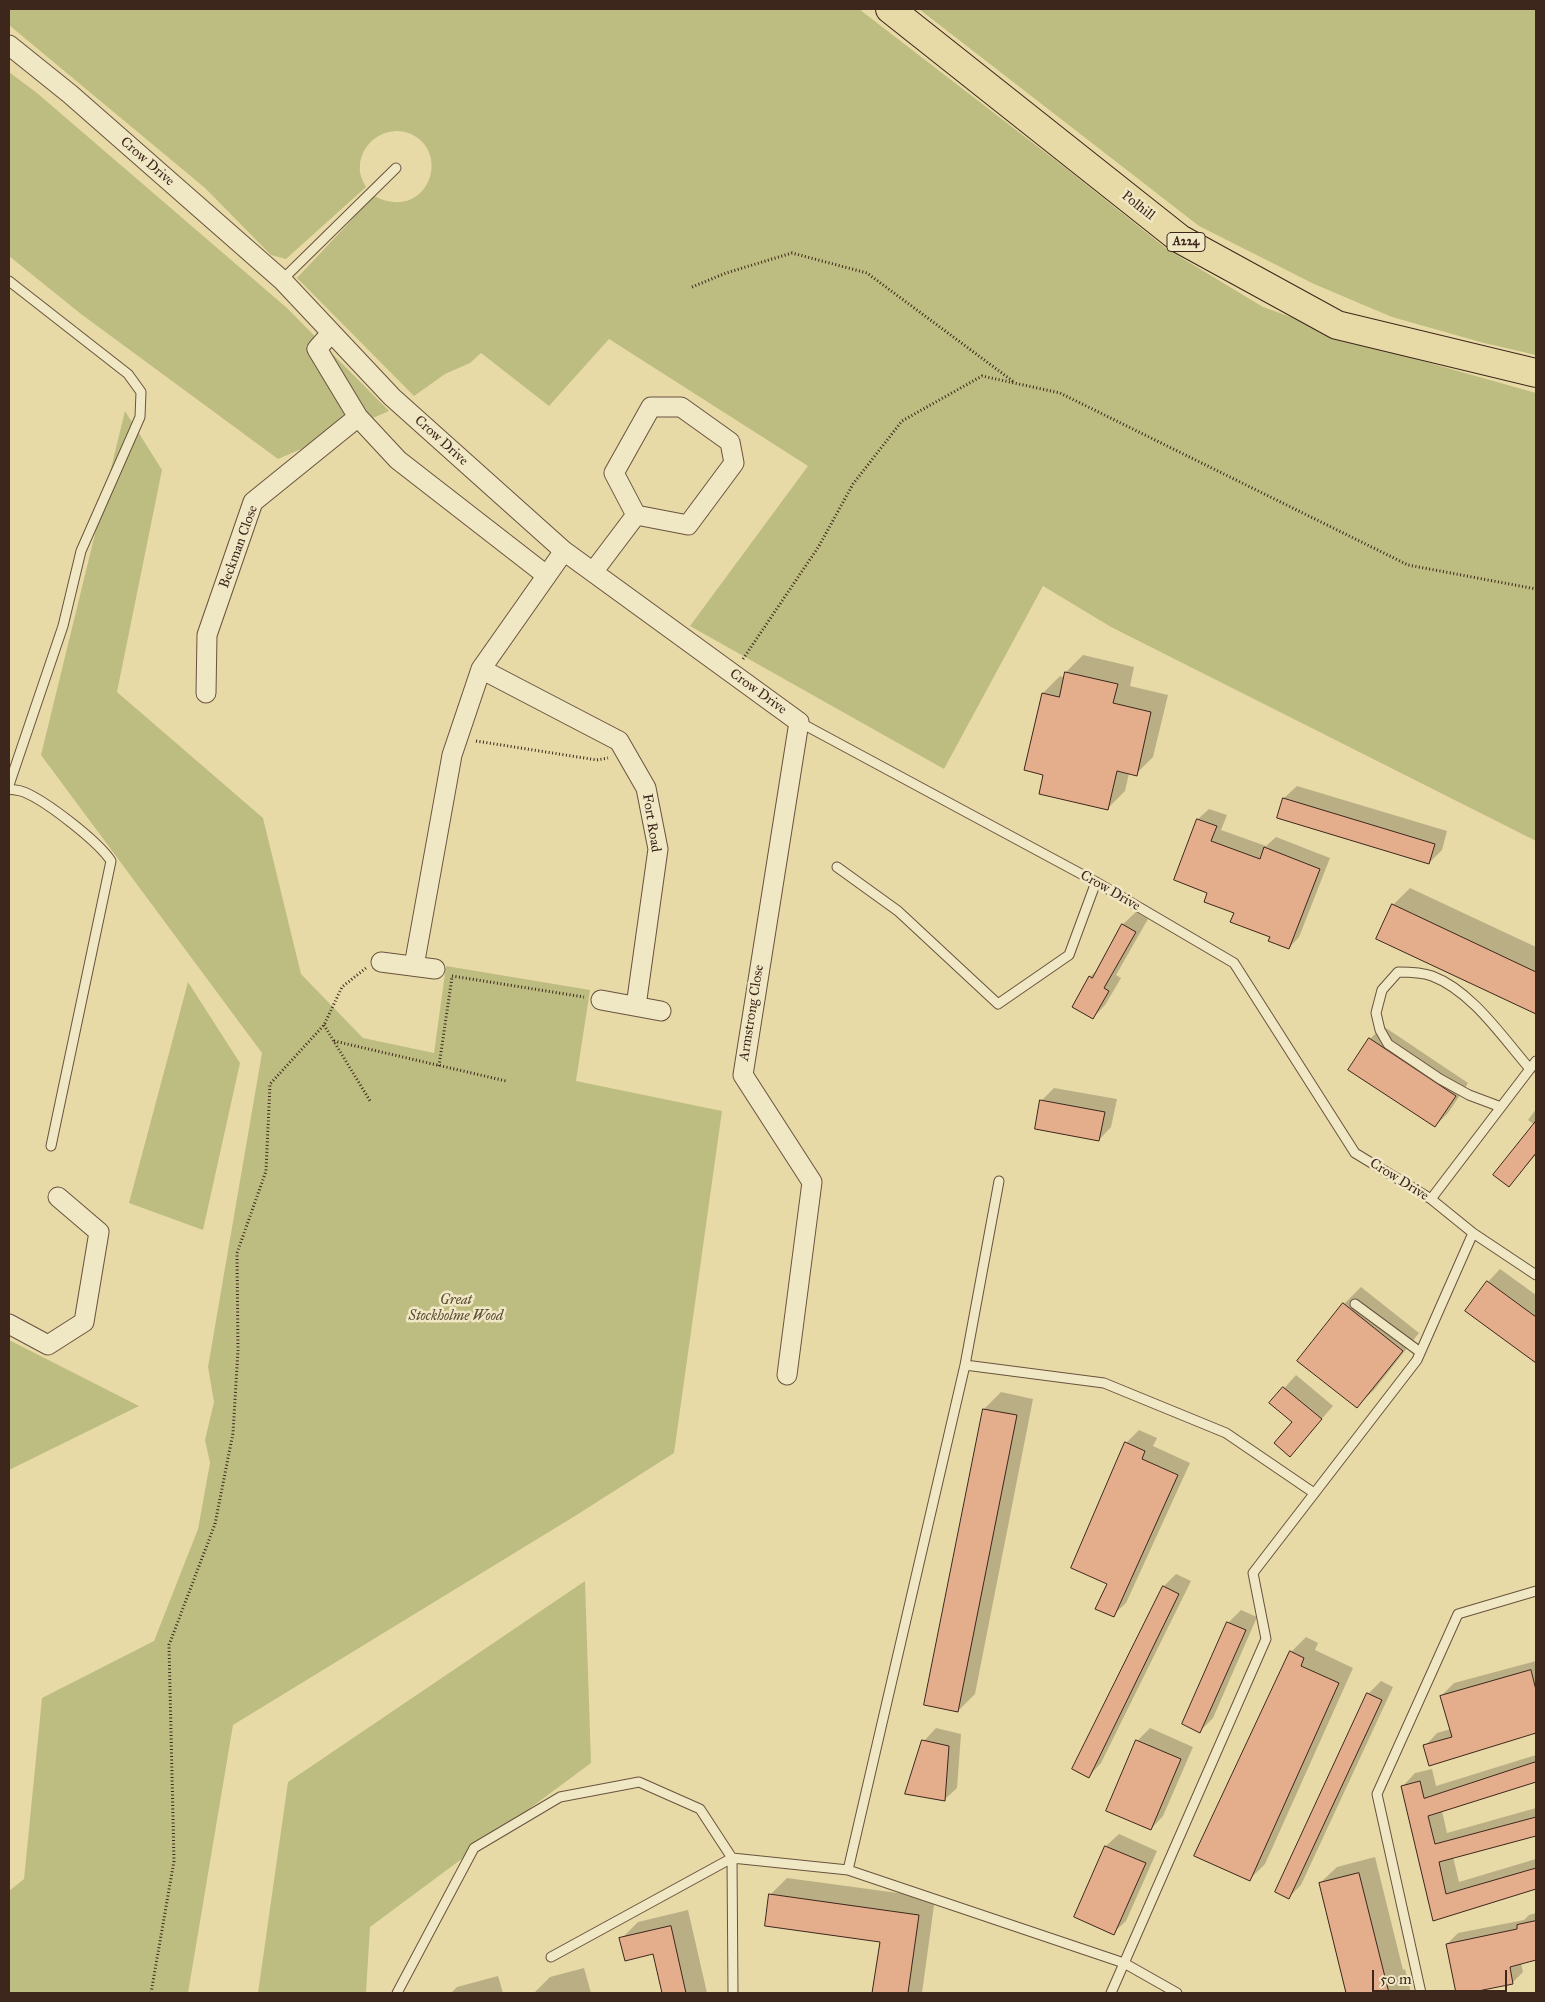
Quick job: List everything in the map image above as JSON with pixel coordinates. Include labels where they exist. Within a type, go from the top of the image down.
[{"type":"main road","name":"Polhill","points":[[890,9],[1180,239],[1336,325],[1536,373]]},
{"type":"street","name":"Crow Drive","points":[[9,45],[70,94],[282,280],[392,397],[564,551],[799,722]]},
{"type":"street","points":[[331,333],[317,349],[358,417],[398,460],[546,575]]},
{"type":"street","points":[[651,407],[681,407],[730,442],[734,463],[688,525],[636,515],[614,473],[651,407]]},
{"type":"street","name":"Beckman Close","points":[[206,693],[207,636],[253,502],[358,417]]},
{"type":"street","points":[[593,572],[636,515]]},
{"type":"street","points":[[414,966],[451,764],[481,669],[564,551]]},
{"type":"street","name":"Fort Road","points":[[481,669],[619,741],[646,788],[658,849],[636,1006]]},
{"type":"street","name":"Armstrong Close","points":[[787,1375],[812,1182],[743,1075],[799,722]]},
{"type":"street","points":[[381,962],[414,966],[444,973]]},
{"type":"street","points":[[601,1000],[661,1011]]},
{"type":"street","points":[[9,1324],[48,1345],[84,1322],[99,1232],[58,1196]]},
{"type":"lane","points":[[282,280],[396,168]]},
{"type":"lane","points":[[9,280],[128,374],[141,392],[140,416],[81,551],[63,626],[9,784]]},
{"type":"lane","name":"Crow Drive","points":[[799,722],[1096,882],[1234,963],[1356,1153],[1431,1199],[1473,1234],[1536,1275]]},
{"type":"lane","points":[[9,789],[24,792],[50,808],[104,850],[111,861],[50,1146]]},
{"type":"lane","points":[[837,867],[898,911],[998,1004],[1069,955],[1096,882]]},
{"type":"lane","points":[[1501,1107],[1469,1095],[1440,1079],[1388,1044],[1380,1030],[1376,1014],[1382,990],[1398,972],[1417,972],[1432,976],[1463,993],[1530,1069]]},
{"type":"lane","points":[[1431,1199],[1536,1061]]},
{"type":"lane","points":[[848,1870],[965,1365],[999,1180]]},
{"type":"lane","points":[[1111,1993],[1266,1639],[1253,1573],[1416,1360],[1473,1234]]},
{"type":"lane","points":[[1355,1304],[1420,1352]]},
{"type":"lane","points":[[965,1365],[1104,1383],[1226,1433],[1314,1493]]},
{"type":"lane","points":[[1421,1993],[1377,1794],[1458,1614],[1536,1592]]},
{"type":"lane","points":[[397,1993],[474,1848],[560,1797],[639,1782],[700,1810],[732,1858],[733,1993]]},
{"type":"lane","points":[[551,1957],[732,1858],[848,1870],[1124,1964],[1177,1993]]},
{"type":"path","points":[[692,288],[726,273],[792,253],[868,273],[1016,384]]},
{"type":"path","points":[[733,674],[819,546],[853,484],[902,421],[982,376],[1060,393],[1408,564],[1536,589]]},
{"type":"path","points":[[458,739],[597,760],[627,754]]},
{"type":"path","points":[[150,1993],[174,1861],[169,1645],[215,1524],[233,1433],[238,1350],[237,1253],[266,1171],[270,1084],[324,1025],[342,987],[373,962],[381,962]]},
{"type":"path","points":[[439,1066],[444,973],[601,1000]]},
{"type":"path","points":[[324,1025],[370,1101]]},
{"type":"path","points":[[334,1041],[506,1081]]},
{"type":"green space","points":[[9,9],[859,9],[1167,249],[1263,307],[1380,349],[1536,393],[1536,841],[1111,627],[1043,586],[944,769],[690,626],[808,466],[609,339],[549,406],[481,353],[470,363],[445,374],[414,396],[297,278],[374,196],[392,202],[408,201],[420,194],[428,183],[431,170],[430,156],[424,144],[411,134],[403,131],[394,131],[378,136],[366,148],[362,156],[360,171],[366,187],[286,259],[271,255],[205,188],[9,25]]},
{"type":"green space","points":[[919,9],[1536,9],[1536,355],[1484,343],[1392,317],[1314,284],[1199,226]]},
{"type":"green space","points":[[9,72],[37,93],[287,308],[389,411],[278,459],[81,314],[9,256]]},
{"type":"green space","name":"Great Stockholme Wood","points":[[125,411],[162,470],[117,692],[263,818],[301,974],[363,1038],[434,1053],[446,966],[590,990],[576,1081],[722,1111],[674,1453],[575,1516],[233,1725],[188,1993],[9,1993],[9,1891],[24,1879],[42,1698],[154,1641],[198,1529],[210,1463],[205,1440],[214,1402],[208,1367],[262,1053],[41,755]]},
{"type":"green space","points":[[188,982],[240,1063],[203,1230],[129,1203]]},
{"type":"green space","points":[[9,1340],[139,1406],[9,1470]]},
{"type":"green space","points":[[585,1581],[591,1763],[370,1927],[366,1993],[258,1993],[288,1782]]},
{"type":"building","points":[[1065,672],[1118,684],[1113,703],[1151,712],[1137,776],[1117,771],[1108,810],[1039,794],[1043,775],[1024,770],[1042,693],[1059,697]]},
{"type":"building","points":[[1283,798],[1435,844],[1429,864],[1277,818]]},
{"type":"building","points":[[1197,819],[1217,826],[1211,841],[1260,859],[1264,847],[1320,869],[1289,949],[1268,941],[1270,937],[1230,922],[1234,913],[1204,902],[1207,893],[1174,880]]},
{"type":"building","points":[[1392,904],[1536,972],[1536,1014],[1376,939]]},
{"type":"building","points":[[1122,924],[1136,932],[1104,988],[1109,991],[1093,1019],[1072,1007],[1089,976],[1092,978]]},
{"type":"building","points":[[1369,1038],[1456,1096],[1435,1127],[1348,1070]]},
{"type":"building","points":[[1040,1100],[1105,1112],[1099,1141],[1035,1129]]},
{"type":"building","points":[[1536,1121],[1536,1153],[1509,1187],[1493,1175]]},
{"type":"building","points":[[1487,1281],[1536,1317],[1536,1363],[1465,1311]]},
{"type":"building","points":[[1343,1303],[1403,1351],[1357,1408],[1297,1361]]},
{"type":"building","points":[[1283,1387],[1322,1419],[1290,1457],[1274,1443],[1292,1422],[1269,1403]]},
{"type":"building","points":[[983,1409],[1017,1415],[958,1712],[924,1705]]},
{"type":"building","points":[[1125,1442],[1145,1451],[1142,1459],[1178,1475],[1114,1617],[1095,1609],[1107,1584],[1071,1568]]},
{"type":"building","points":[[1163,1586],[1179,1594],[1089,1778],[1072,1769]]},
{"type":"building","points":[[1227,1622],[1246,1630],[1200,1733],[1182,1724]]},
{"type":"building","points":[[1290,1651],[1304,1658],[1301,1666],[1339,1683],[1250,1881],[1194,1856]]},
{"type":"building","points":[[1531,1670],[1536,1690],[1536,1733],[1429,1766],[1423,1745],[1452,1737],[1440,1696]]},
{"type":"building","points":[[1367,1693],[1382,1700],[1289,1899],[1275,1892]]},
{"type":"building","points":[[922,1740],[949,1746],[945,1801],[905,1794]]},
{"type":"building","points":[[1136,1740],[1181,1759],[1151,1830],[1106,1811]]},
{"type":"building","points":[[1536,1762],[1536,1782],[1428,1816],[1435,1844],[1536,1817],[1536,1836],[1439,1862],[1446,1894],[1536,1868],[1536,1889],[1433,1921],[1401,1786],[1420,1781],[1424,1798]]},
{"type":"building","points":[[1105,1846],[1146,1863],[1114,1935],[1074,1917]]},
{"type":"building","points":[[1359,1873],[1389,1993],[1346,1993],[1319,1883]]},
{"type":"building","points":[[769,1894],[919,1915],[908,1993],[872,1993],[880,1942],[765,1926]]},
{"type":"building","points":[[1536,1921],[1536,1960],[1510,1967],[1513,1984],[1468,1993],[1456,1993],[1446,1944],[1517,1929],[1517,1925]]},
{"type":"building","points":[[671,1926],[686,1993],[662,1993],[653,1954],[625,1961],[619,1938]]}]
